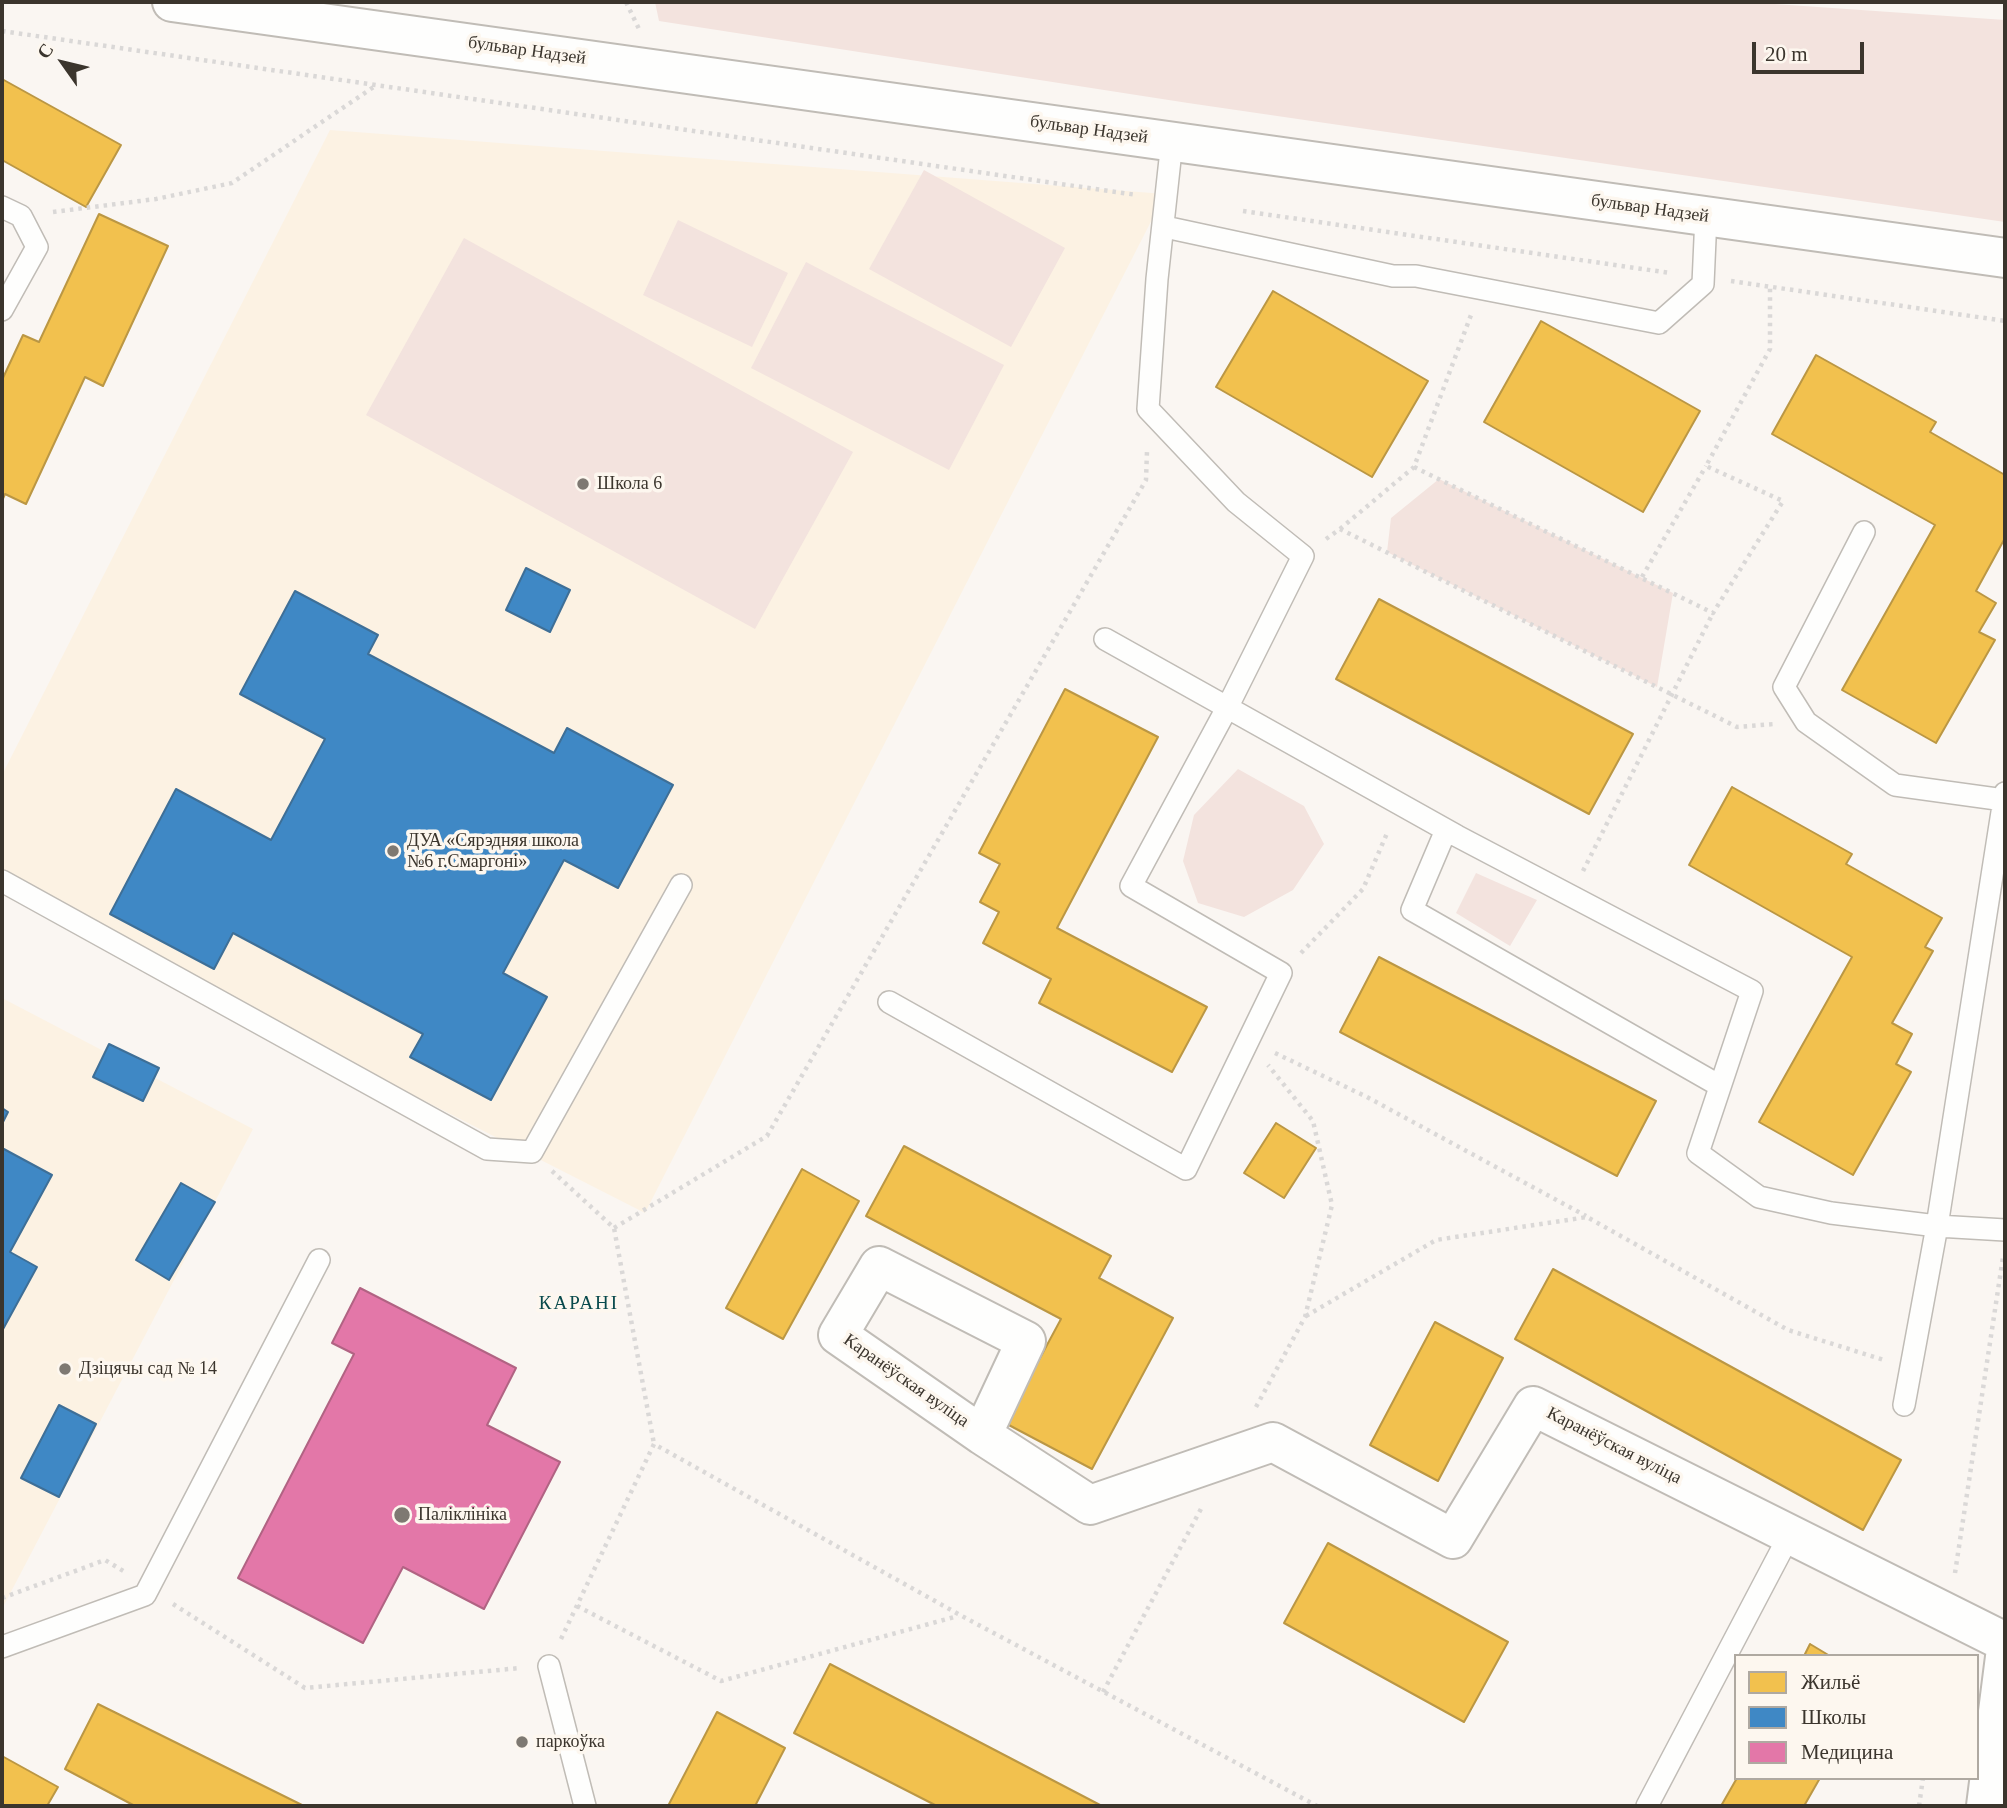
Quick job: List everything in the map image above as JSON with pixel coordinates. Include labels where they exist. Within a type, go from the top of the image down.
[{"type":"street","name":"бульвар Надзей","points":[[172,2],[2005,258]]},
{"type":"street","name":"Каранёўская вуліца","points":[[982,1435],[1026,1341],[879,1266],[838,1335],[982,1435],[1090,1505],[1273,1442],[1453,1539],[1533,1406],[2005,1642]]},
{"type":"street","points":[[1986,1806],[2005,1657]]},
{"type":"lane","points":[[889,1002],[1186,1169],[1282,973],[1131,886],[1227,708],[1303,556],[1236,502],[1148,409],[1157,279],[1165,227],[1172,141]]},
{"type":"lane","points":[[2,310],[37,247],[11,211]]},
{"type":"lane","points":[[1165,227],[1480,291],[1659,323],[1703,284],[1706,216]]},
{"type":"lane","points":[[1864,532],[1784,687],[1806,722],[1895,785],[2005,796],[1937,1226],[1904,1405]]},
{"type":"lane","points":[[1105,639],[1446,830],[1752,991],[1698,1153],[1759,1197],[1831,1213],[1937,1226],[2005,1230]]},
{"type":"lane","points":[[1446,830],[1412,910],[1720,1086]]},
{"type":"lane","points":[[2,881],[487,1149],[532,1152],[681,885]]},
{"type":"lane","points":[[2,1647],[145,1595],[319,1260]]},
{"type":"lane","points":[[1647,1806],[1790,1534]]},
{"type":"lane","points":[[549,1666],[585,1806]]},
{"type":"path","points":[[2,31],[1167,200]]},
{"type":"path","points":[[11,211],[156,200],[232,183],[376,85]]},
{"type":"path","points":[[1236,210],[2005,321]]},
{"type":"path","points":[[1642,578],[1770,349],[1770,287]]},
{"type":"path","points":[[1303,556],[1414,467],[1480,291]]},
{"type":"path","points":[[614,1228],[767,1136],[1146,480],[1148,409]]},
{"type":"path","points":[[1570,896],[1713,613],[1783,501],[1706,466]]},
{"type":"path","points":[[1414,467],[1713,613]]},
{"type":"path","points":[[1340,529],[1737,727],[1806,722]]},
{"type":"path","points":[[1282,973],[1363,889],[1399,804]]},
{"type":"path","points":[[1249,1040],[1367,1097],[1788,1330],[1911,1368]]},
{"type":"path","points":[[1103,1692],[1305,1317],[1332,1205],[1313,1121],[1249,1040]]},
{"type":"path","points":[[2,1598],[105,1559],[305,1689],[549,1666],[654,1444],[614,1228],[532,1152]]},
{"type":"path","points":[[1305,1317],[1436,1240],[1587,1217]]},
{"type":"path","points":[[1948,1614],[2003,1256]]},
{"type":"path","points":[[654,1444],[960,1615],[1317,1806]]},
{"type":"path","points":[[577,1606],[721,1681],[960,1615]]},
{"type":"path","points":[[1919,1806],[1923,1780]]},
{"type":"shaded area","points":[[655,2],[1746,2],[2005,20],[2005,222],[1188,103],[659,21]]},
{"type":"shaded area","name":"Школа 6","points":[[330,130],[1165,194],[645,1213],[2,886],[2,775]]},
{"type":"shaded area","points":[[924,170],[1065,248],[1011,347],[869,269]]},
{"type":"shaded area","points":[[678,220],[788,273],[752,347],[643,295]]},
{"type":"shaded area","points":[[464,238],[853,452],[755,629],[366,415]]},
{"type":"shaded area","points":[[806,262],[1004,365],[949,470],[751,368]]},
{"type":"shaded area","points":[[1439,479],[1673,593],[1657,687],[1387,552],[1391,518]]},
{"type":"shaded area","points":[[1238,769],[1304,806],[1324,844],[1293,890],[1244,917],[1198,903],[1183,861],[1194,815]]},
{"type":"shaded area","points":[[1476,873],[1537,900],[1510,946],[1456,913]]},
{"type":"shaded area","name":"Дзіцячы сад № 14","points":[[2,998],[253,1129],[2,1609]]},
{"type":"building: Жильё","points":[[2,79],[121,145],[86,207],[2,160]]},
{"type":"building: Жильё","points":[[99,214],[168,246],[103,386],[85,377],[26,504],[5,494],[2,501],[2,380],[23,335],[39,342]]},
{"type":"building: Жильё","points":[[1273,291],[1428,381],[1372,477],[1216,387]]},
{"type":"building: Жильё","points":[[1541,321],[1700,411],[1643,512],[1484,422]]},
{"type":"building: Жильё","points":[[1816,355],[1936,422],[1930,432],[2005,475],[2005,538],[1976,591],[1996,603],[1979,632],[1995,640],[1936,743],[1842,690],[1935,525],[1772,434]]},
{"type":"building: Жильё","points":[[1379,599],[1633,734],[1589,814],[1336,679]]},
{"type":"building: Жильё","points":[[1065,689],[1158,737],[1057,928],[1207,1007],[1172,1072],[1039,1003],[1051,979],[983,943],[999,912],[980,902],[1000,864],[979,853]]},
{"type":"building: Жильё","points":[[1732,787],[1852,854],[1846,864],[1942,918],[1925,947],[1933,951],[1892,1023],[1912,1034],[1896,1064],[1911,1072],[1853,1175],[1759,1122],[1852,957],[1689,865]]},
{"type":"building: Жильё","points":[[1379,957],[1656,1101],[1617,1176],[1340,1032]]},
{"type":"building: Жильё","points":[[1276,1123],[1316,1148],[1284,1198],[1244,1173]]},
{"type":"building: Жильё","points":[[904,1146],[1111,1256],[1099,1278],[1173,1318],[1092,1469],[1005,1423],[1061,1319],[866,1216]]},
{"type":"building: Жильё","points":[[802,1169],[859,1201],[783,1339],[726,1308]]},
{"type":"building: Жильё","points":[[1553,1269],[1901,1460],[1863,1530],[1515,1339]]},
{"type":"building: Жильё","points":[[1435,1322],[1503,1358],[1438,1481],[1370,1445]]},
{"type":"building: Жильё","points":[[1328,1543],[1508,1642],[1464,1722],[1284,1623]]},
{"type":"building: Жильё","points":[[1810,1644],[1827,1654],[1805,1654]]},
{"type":"building: Жильё","points":[[830,1664],[1102,1806],[937,1806],[794,1733]]},
{"type":"building: Жильё","points":[[98,1704],[304,1806],[135,1806],[65,1769]]},
{"type":"building: Жильё","points":[[717,1712],[785,1748],[755,1806],[668,1806]]},
{"type":"building: Жильё","points":[[2,1756],[58,1787],[47,1806],[2,1806]]},
{"type":"building: Жильё","points":[[1736,1780],[1819,1780],[1804,1806],[1721,1806]]},
{"type":"building: Школы","points":[[526,568],[570,590],[550,632],[506,610]]},
{"type":"building: Школы","points":[[295,591],[378,635],[368,654],[554,753],[567,728],[673,785],[618,888],[564,860],[503,973],[547,997],[491,1100],[410,1057],[423,1034],[233,933],[214,969],[110,914],[176,789],[271,840],[325,739],[240,694]]},
{"type":"building: Школы","points":[[109,1044],[159,1068],[143,1101],[93,1077]]},
{"type":"building: Школы","points":[[2,1108],[8,1112],[2,1124]]},
{"type":"building: Школы","points":[[2,1148],[52,1175],[10,1252],[37,1267],[2,1331]]},
{"type":"building: Школы","points":[[181,1183],[215,1202],[169,1280],[136,1260]]},
{"type":"building: Школы","points":[[59,1405],[96,1424],[59,1497],[21,1478]]},
{"type":"building: Медицина","name":"Паліклініка","points":[[360,1288],[516,1368],[487,1425],[560,1462],[484,1609],[403,1567],[363,1643],[238,1578],[354,1354],[332,1343]]},
{"type":"place","name":"Школа 6","points":[[583,484]]},
{"type":"place","name":"ДУА «Сярэдняя школа №6 г.Смаргоні»","points":[[393,851]]},
{"type":"place","name":"Дзіцячы сад № 14","points":[[65,1369]]},
{"type":"place","name":"Паліклініка","points":[[402,1515]]},
{"type":"place","name":"паркоўка","points":[[522,1742]]},
{"type":"district","name":"КАРАНІ","points":[[579,1304]]}]
